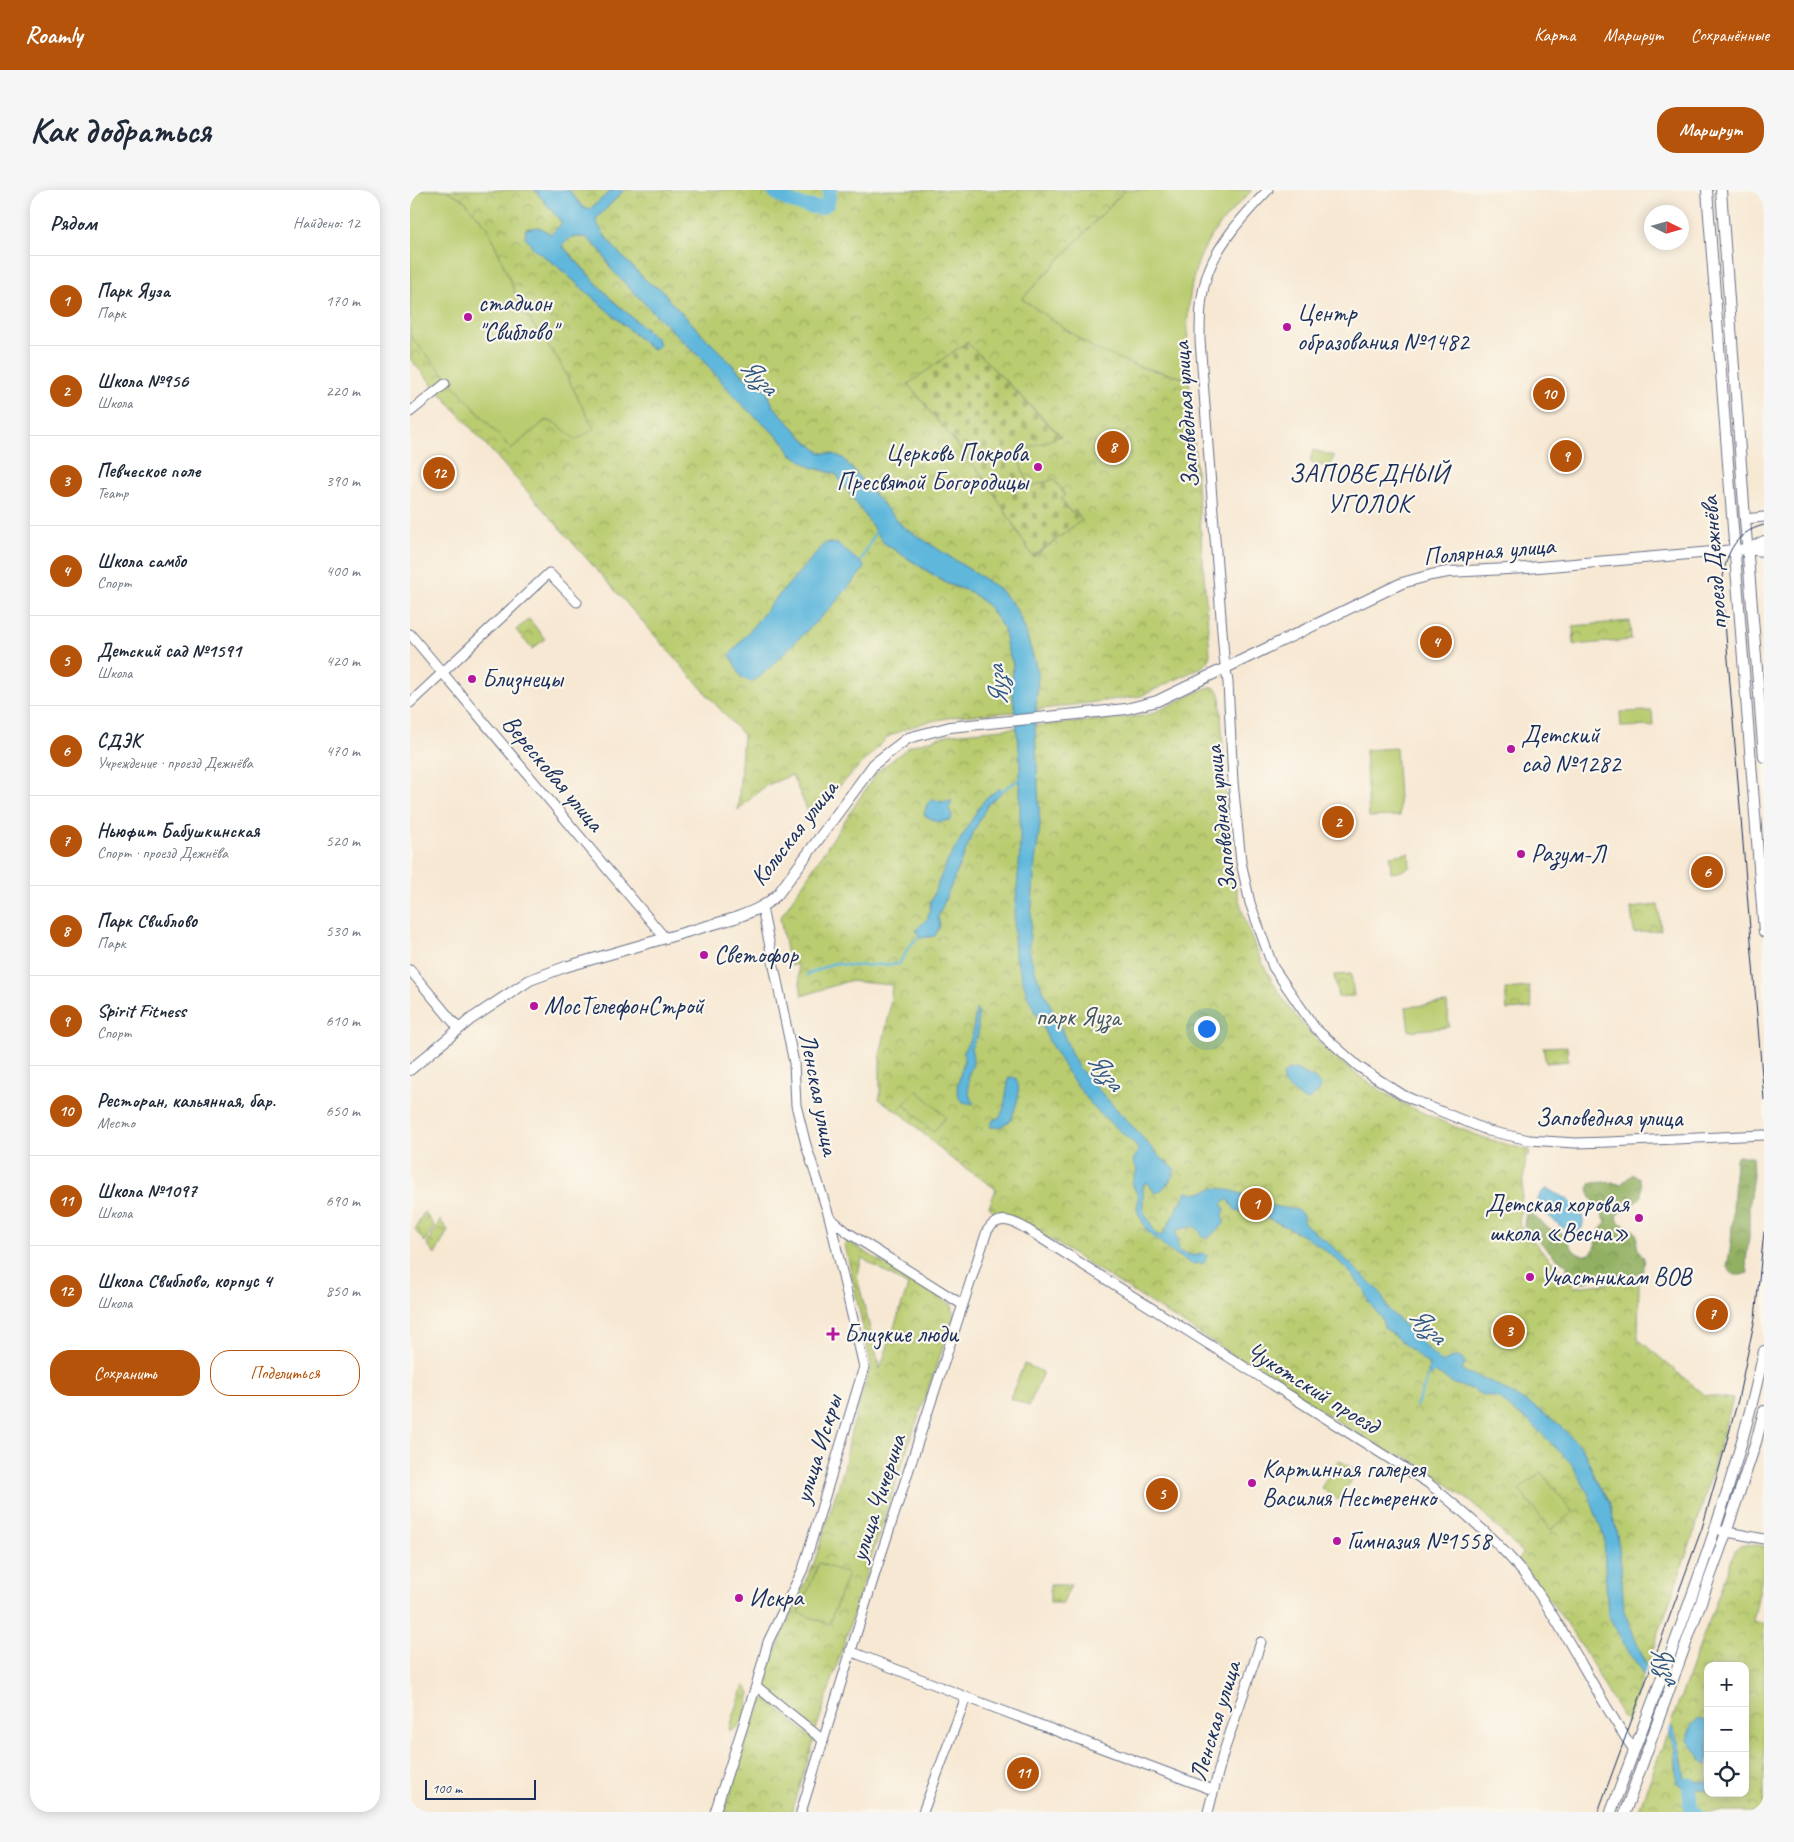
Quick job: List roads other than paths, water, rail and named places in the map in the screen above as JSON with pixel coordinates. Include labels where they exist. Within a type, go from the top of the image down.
[{"type":"main road","name":"проезд Дежнёва","points":[[1707,190],[1764,932]]},
{"type":"main road","name":"проезд Дежнёва","points":[[1721,190],[1764,756]]},
{"type":"main road","name":"Полярная улица","points":[[1747,549],[1764,541]]},
{"type":"main road","name":"Полярная улица","points":[[1142,705],[1157,701],[1226,669],[1402,583],[1431,574],[1537,568],[1747,549],[1764,551]]},
{"type":"main road","name":"Кольская улица","points":[[410,1070],[500,999],[530,980],[565,967],[735,918],[762,908],[778,894],[874,764],[908,738],[950,727],[1050,718],[1126,709],[1142,705]]},
{"type":"main road","points":[[1611,1812],[1714,1530],[1742,1440],[1764,1351]]},
{"type":"main road","points":[[1625,1812],[1726,1532],[1756,1442],[1764,1411]]},
{"type":"street","name":"Заповедная улица","points":[[1268,190],[1235,225],[1206,277],[1200,307],[1200,340],[1228,682],[1233,782],[1240,862],[1250,902],[1273,967],[1315,1028],[1359,1067],[1403,1095],[1489,1131],[1529,1140],[1575,1143],[1764,1135]]},
{"type":"street","points":[[410,412],[445,384]]},
{"type":"street","points":[[1745,518],[1764,517]]},
{"type":"street","points":[[410,703],[549,573],[577,602]]},
{"type":"street","name":"Вересковая улица","points":[[410,634],[665,938]]},
{"type":"street","name":"Ленская улица","points":[[762,908],[794,1063],[796,1105],[806,1145],[829,1216]]},
{"type":"street","points":[[410,970],[460,1029]]},
{"type":"street","points":[[829,1216],[847,1232],[962,1305]]},
{"type":"street","name":"улица Искры","points":[[714,1812],[756,1686],[768,1642],[803,1569],[864,1367],[829,1216]]},
{"type":"street","name":"улица Чичерина","points":[[801,1812],[850,1651],[987,1231],[997,1221],[1003,1220],[1016,1223]]},
{"type":"street","name":"Чукотский проезд","points":[[1016,1223],[1428,1483],[1460,1508],[1499,1546],[1532,1584],[1635,1746]]},
{"type":"street","points":[[1714,1530],[1764,1539]]},
{"type":"street","name":"Ленская улица","points":[[1212,1811],[1213,1790],[1262,1642]]},
{"type":"street","points":[[850,1651],[1213,1790]]},
{"type":"street","points":[[756,1686],[823,1740]]},
{"type":"street","points":[[923,1812],[966,1697]]},
{"type":"water","points":[[535,190],[569,190],[583,208],[590,209],[612,190],[624,190],[596,219],[598,226],[610,243],[648,282],[663,292],[746,379],[765,387],[773,406],[807,442],[821,453],[833,454],[843,458],[902,526],[998,588],[1015,607],[1024,627],[1038,673],[1035,727],[1040,826],[1035,862],[1029,948],[1031,958],[1078,1067],[1161,1158],[1175,1169],[1168,1184],[1159,1192],[1155,1193],[1148,1183],[1144,1183],[1143,1210],[1156,1234],[1162,1236],[1187,1192],[1196,1194],[1214,1188],[1226,1189],[1263,1201],[1272,1206],[1297,1210],[1303,1215],[1303,1221],[1306,1225],[1333,1247],[1380,1292],[1388,1309],[1442,1363],[1454,1357],[1462,1357],[1465,1362],[1462,1371],[1489,1381],[1533,1406],[1558,1424],[1583,1449],[1595,1477],[1609,1501],[1617,1534],[1624,1611],[1679,1744],[1685,1778],[1704,1782],[1704,1790],[1683,1787],[1677,1783],[1675,1749],[1639,1667],[1608,1615],[1604,1537],[1588,1493],[1571,1463],[1529,1421],[1516,1413],[1499,1398],[1480,1394],[1472,1389],[1454,1384],[1435,1372],[1431,1376],[1428,1374],[1429,1365],[1384,1327],[1380,1316],[1368,1301],[1365,1291],[1344,1266],[1320,1246],[1292,1230],[1257,1214],[1235,1210],[1228,1199],[1222,1204],[1225,1210],[1223,1214],[1224,1224],[1208,1238],[1202,1237],[1200,1231],[1194,1226],[1176,1230],[1180,1252],[1195,1256],[1203,1253],[1207,1256],[1204,1263],[1192,1264],[1172,1252],[1147,1231],[1137,1210],[1138,1196],[1132,1183],[1137,1170],[1133,1161],[1138,1151],[1136,1145],[1095,1109],[1069,1075],[1050,1043],[1028,997],[1015,955],[1014,925],[1020,852],[1020,758],[1012,687],[1013,664],[1007,648],[1004,629],[988,606],[971,592],[948,584],[884,543],[836,474],[811,467],[790,453],[785,443],[742,405],[701,358],[612,270],[601,251],[586,237],[571,237],[562,246],[611,299],[657,339],[659,344],[656,349],[650,348],[556,265],[534,249],[525,237],[526,229],[539,227],[551,234],[562,223]]},
{"type":"water","points":[[825,543],[838,544],[864,566],[863,570],[834,604],[762,675],[751,682],[741,677],[730,655],[772,603]]},
{"type":"water","points":[[1000,788],[1003,791],[988,804],[973,833],[938,917],[940,926],[935,936],[920,938],[916,930],[928,918],[931,901],[945,866],[978,809],[986,798]]},
{"type":"water","points":[[933,799],[941,802],[952,801],[949,809],[952,816],[951,820],[937,822],[924,815],[927,804]]},
{"type":"water","points":[[976,1009],[978,1012],[978,1035],[971,1048],[973,1062],[968,1075],[969,1093],[974,1104],[963,1102],[959,1098],[957,1088],[964,1060],[964,1050],[972,1036]]},
{"type":"water","points":[[1295,1069],[1314,1078],[1321,1086],[1320,1090],[1309,1100],[1304,1100],[1283,1083],[1283,1075],[1287,1071]]},
{"type":"water","points":[[1009,1077],[1016,1078],[1018,1083],[1018,1099],[1011,1120],[1000,1127],[990,1127],[993,1120],[1000,1117],[1004,1108]]},
{"type":"water","points":[[1547,1189],[1568,1199],[1584,1217],[1582,1228],[1576,1234],[1569,1233],[1539,1208],[1539,1197]]},
{"type":"water","points":[[1699,1719],[1704,1721],[1704,1764],[1687,1738],[1692,1724]]},
{"type":"waterway","points":[[773,190],[789,201],[820,208],[828,203],[830,190]]},
{"type":"waterway","name":"Яуза","points":[[760,387],[768,377]]},
{"type":"waterway","points":[[861,561],[877,529]]},
{"type":"waterway","points":[[1001,791],[1022,778]]},
{"type":"waterway","points":[[807,975],[834,963],[852,966],[899,964],[909,947],[920,935]]},
{"type":"waterway","points":[[1416,1406],[1429,1375]]},
{"type":"waterway","points":[[1689,1784],[1691,1809],[1696,1812]]},
{"type":"tram line","points":[[1764,525],[1753,529],[1737,540],[1725,565],[1722,586],[1764,1100]]},
{"type":"tram line","points":[[1598,1812],[1702,1528],[1719,1469],[1738,1400],[1755,1318],[1764,1232]]},
{"type":"place","name":"стадион \"Свиблово\"","points":[[468,317]]},
{"type":"place","name":"Центр образования №1482","points":[[1287,327]]},
{"type":"place","name":"Ресторан, кальянная, бар.","points":[[1549,394]]},
{"type":"place","name":"Парк Свиблово","points":[[1113,447]]},
{"type":"place","name":"Spirit Fitness","points":[[1566,456]]},
{"type":"place","name":"Церковь Покрова Пресвятой Богородицы","points":[[1038,467]]},
{"type":"place","name":"Школа Свиблово, корпус 4","points":[[439,473]]},
{"type":"place","name":"Школа самбо","points":[[1436,642]]},
{"type":"place","name":"Близнецы","points":[[472,679]]},
{"type":"place","name":"Детский сад №1282","points":[[1511,749]]},
{"type":"place","name":"Школа №956","points":[[1338,822]]},
{"type":"place","name":"Разум-Л","points":[[1521,854]]},
{"type":"place","name":"СДЭК","points":[[1707,872]]},
{"type":"place","name":"Светофор","points":[[704,955]]},
{"type":"place","name":"МосТелефонСтрой","points":[[534,1006]]},
{"type":"place","name":"Парк Яуза","points":[[1256,1204]]},
{"type":"place","name":"Детская хоровая школа «Весна»","points":[[1639,1218]]},
{"type":"place","name":"Участникам ВОВ","points":[[1530,1277]]},
{"type":"place","name":"Ньюфит Бабушкинская","points":[[1712,1314]]},
{"type":"place","name":"Певческое поле","points":[[1509,1331]]},
{"type":"place","name":"Близкие люди","points":[[833,1334]]},
{"type":"place","name":"Картинная галерея Василия Нестеренко","points":[[1252,1483]]},
{"type":"place","name":"Детский сад №1591","points":[[1162,1494]]},
{"type":"place","name":"Гимназия №1558","points":[[1337,1541]]},
{"type":"place","name":"Искра","points":[[739,1598]]},
{"type":"place","name":"Школа №1097","points":[[1023,1773]]},
{"type":"district","name":"ЗАПОВЕДНЫЙ УГОЛОК","points":[[1369,488]]},
{"type":"park label","name":"парк Яуза","points":[[1078,1017]]}]
